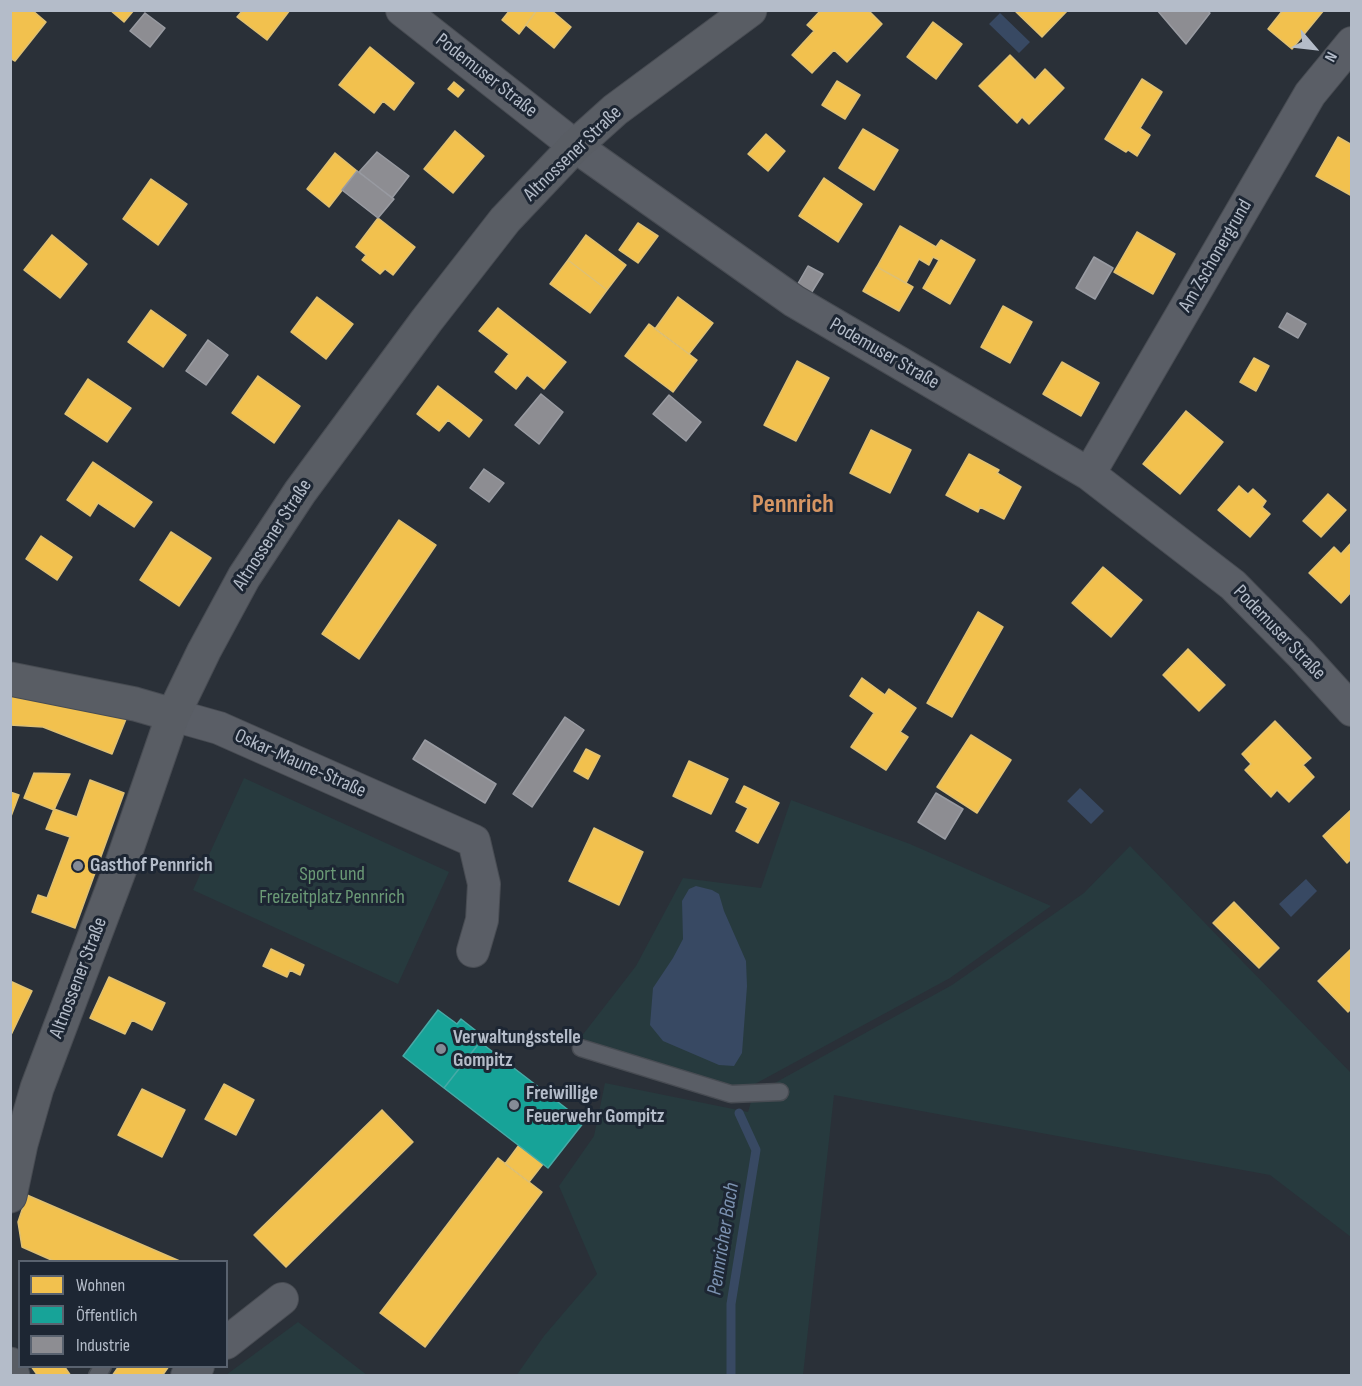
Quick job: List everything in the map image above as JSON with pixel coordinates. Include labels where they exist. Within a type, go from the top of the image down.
[{"type":"street","name":"Podemuser Straße","points":[[402,10],[575,146],[794,301],[1089,474],[1233,585],[1352,710]]},
{"type":"street","name":"Altnossener Straße","points":[[10,1196],[21,1144],[38,1088],[121,866],[173,715],[244,577],[300,492],[427,320],[505,220],[575,146],[615,110],[750,10]]},
{"type":"street","name":"Am Zschonergrund","points":[[1089,474],[1310,94],[1352,43]]},
{"type":"street","name":"Oskar-Maune-Straße","points":[[10,679],[135,704],[219,728],[474,841],[484,884],[482,920],[473,951]]},
{"type":"street","points":[[228,1341],[282,1299]]},
{"type":"street","points":[[10,1364],[13,1376]]},
{"type":"lane","points":[[581,1048],[730,1094],[780,1092]]},
{"type":"green space","name":"Sport und Freizeitplatz Pennrich","points":[[244,778],[449,872],[398,984],[193,890]]},
{"type":"green space","points":[[791,800],[910,844],[1051,906],[950,978],[742,1091],[597,1046],[581,1037],[636,966],[683,878],[761,888]]},
{"type":"green space","points":[[1130,846],[1351,1073],[1351,1237],[1270,1175],[834,1095],[803,1375],[516,1376],[544,1336],[597,1274],[559,1186],[594,1136],[605,1083],[748,1112],[753,1095],[952,985],[1084,893]]},
{"type":"green space","points":[[298,1322],[367,1375],[226,1375]]},
{"type":"water","points":[[1000,13],[1030,42],[1019,53],[989,24]]},
{"type":"water","points":[[1080,788],[1104,811],[1091,824],[1067,801]]},
{"type":"water","points":[[1306,879],[1317,891],[1291,917],[1279,904]]},
{"type":"water","points":[[696,886],[719,894],[746,961],[747,986],[742,1053],[734,1066],[719,1065],[663,1041],[650,1025],[653,988],[683,939],[682,901],[689,889]]},
{"type":"building: Wohnen","points":[[10,10],[32,10],[46,22],[15,61],[10,58]]},
{"type":"building: Wohnen","points":[[110,10],[134,10],[124,22]]},
{"type":"building: Wohnen","points":[[243,10],[290,10],[267,40],[237,17]]},
{"type":"building: Wohnen","points":[[510,10],[537,10],[519,34],[502,20]]},
{"type":"building: Wohnen","points":[[537,10],[551,10],[571,27],[554,48],[526,25]]},
{"type":"building: Wohnen","points":[[821,10],[868,10],[882,24],[847,62],[834,50],[812,73],[792,55],[814,31],[807,25]]},
{"type":"building: Wohnen","points":[[1014,10],[1068,10],[1042,37]]},
{"type":"building: Wohnen","points":[[1283,10],[1324,10],[1292,49],[1268,29]]},
{"type":"building: Wohnen","points":[[933,22],[962,44],[936,79],[907,57]]},
{"type":"building: Wohnen","points":[[370,47],[414,83],[394,110],[383,101],[374,113],[339,85]]},
{"type":"building: Wohnen","points":[[1010,55],[1035,80],[1045,69],[1064,88],[1029,124],[1022,117],[1017,123],[979,86]]},
{"type":"building: Wohnen","points":[[1142,79],[1162,92],[1140,128],[1150,135],[1137,156],[1105,139]]},
{"type":"building: Wohnen","points":[[837,81],[860,95],[845,119],[822,105]]},
{"type":"building: Wohnen","points":[[454,82],[464,90],[458,97],[448,89]]},
{"type":"building: Wohnen","points":[[863,129],[898,150],[874,190],[839,168]]},
{"type":"building: Wohnen","points":[[455,131],[484,156],[453,193],[424,169]]},
{"type":"building: Wohnen","points":[[766,134],[785,151],[768,171],[748,154]]},
{"type":"building: Wohnen","points":[[1338,137],[1352,145],[1352,196],[1316,176]]},
{"type":"building: Wohnen","points":[[335,153],[357,171],[329,207],[307,189]]},
{"type":"building: Wohnen","points":[[824,178],[862,204],[838,242],[799,216]]},
{"type":"building: Wohnen","points":[[151,179],[187,204],[158,245],[123,219]]},
{"type":"building: Wohnen","points":[[378,218],[415,247],[393,275],[385,269],[380,274],[362,260],[366,255],[356,247]]},
{"type":"building: Wohnen","points":[[638,223],[658,236],[638,263],[619,250]]},
{"type":"building: Wohnen","points":[[900,226],[936,247],[941,240],[975,260],[950,304],[923,288],[939,260],[933,257],[929,265],[919,259],[906,283],[877,267]]},
{"type":"building: Wohnen","points":[[1137,232],[1175,254],[1153,294],[1114,272]]},
{"type":"building: Wohnen","points":[[52,235],[87,264],[60,298],[24,270]]},
{"type":"building: Wohnen","points":[[586,235],[626,265],[607,290],[568,260]]},
{"type":"building: Wohnen","points":[[568,260],[607,290],[590,313],[550,284]]},
{"type":"building: Wohnen","points":[[877,267],[913,287],[899,311],[863,291]]},
{"type":"building: Wohnen","points":[[317,297],[353,324],[326,359],[291,332]]},
{"type":"building: Wohnen","points":[[678,297],[713,323],[689,354],[655,329]]},
{"type":"building: Wohnen","points":[[1003,306],[1032,322],[1010,363],[981,347]]},
{"type":"building: Wohnen","points":[[498,308],[566,362],[544,389],[527,375],[516,389],[495,372],[509,354],[479,331]]},
{"type":"building: Wohnen","points":[[151,310],[186,335],[163,367],[128,342]]},
{"type":"building: Wohnen","points":[[649,324],[697,360],[673,392],[625,356]]},
{"type":"building: Wohnen","points":[[1254,358],[1269,366],[1256,391],[1240,382]]},
{"type":"building: Wohnen","points":[[797,361],[829,378],[796,441],[764,425]]},
{"type":"building: Wohnen","points":[[1062,362],[1099,383],[1081,416],[1043,394]]},
{"type":"building: Wohnen","points":[[258,376],[300,406],[274,443],[232,413]]},
{"type":"building: Wohnen","points":[[88,379],[131,408],[107,442],[65,414]]},
{"type":"building: Wohnen","points":[[438,386],[482,420],[469,437],[448,420],[439,431],[417,414]]},
{"type":"building: Wohnen","points":[[1186,411],[1223,442],[1180,494],[1143,464]]},
{"type":"building: Wohnen","points":[[871,430],[911,450],[890,493],[850,473]]},
{"type":"building: Wohnen","points":[[969,454],[999,470],[997,473],[1021,487],[1004,519],[980,507],[978,512],[946,495]]},
{"type":"building: Wohnen","points":[[93,462],[152,502],[134,527],[98,503],[90,516],[67,500]]},
{"type":"building: Wohnen","points":[[1239,486],[1248,494],[1253,489],[1266,501],[1262,507],[1270,514],[1250,537],[1218,510]]},
{"type":"building: Wohnen","points":[[1328,494],[1346,510],[1321,537],[1303,521]]},
{"type":"building: Wohnen","points":[[399,520],[436,545],[359,659],[322,634]]},
{"type":"building: Wohnen","points":[[171,532],[211,558],[179,606],[140,580]]},
{"type":"building: Wohnen","points":[[41,536],[72,557],[57,580],[26,559]]},
{"type":"building: Wohnen","points":[[1352,542],[1352,591],[1341,603],[1309,573],[1334,547],[1341,554]]},
{"type":"building: Wohnen","points":[[1103,567],[1142,600],[1111,637],[1072,603]]},
{"type":"building: Wohnen","points":[[978,612],[1003,627],[952,717],[927,703]]},
{"type":"building: Wohnen","points":[[1188,649],[1225,685],[1199,711],[1163,675]]},
{"type":"building: Wohnen","points":[[862,678],[885,695],[889,689],[916,708],[900,732],[908,737],[886,770],[851,747],[874,713],[850,696]]},
{"type":"building: Wohnen","points":[[12,692],[126,719],[112,754],[43,727],[10,725]]},
{"type":"building: Wohnen","points":[[1275,721],[1311,758],[1303,765],[1314,777],[1289,802],[1277,790],[1271,797],[1245,770],[1251,764],[1242,754]]},
{"type":"building: Wohnen","points":[[971,735],[1011,760],[977,813],[937,787]]},
{"type":"building: Wohnen","points":[[586,749],[600,756],[588,779],[574,771]]},
{"type":"building: Wohnen","points":[[689,761],[728,779],[711,814],[673,796]]},
{"type":"building: Wohnen","points":[[34,773],[70,774],[54,810],[24,798]]},
{"type":"building: Wohnen","name":"Gasthof Pennrich","points":[[90,780],[124,793],[75,928],[32,912],[38,895],[47,898],[70,837],[46,829],[54,809],[77,817]]},
{"type":"building: Wohnen","points":[[744,786],[779,803],[758,843],[736,831],[748,808],[736,802]]},
{"type":"building: Wohnen","points":[[10,792],[19,795],[10,819]]},
{"type":"building: Wohnen","points":[[1352,809],[1352,858],[1347,863],[1323,836]]},
{"type":"building: Wohnen","points":[[594,828],[643,852],[619,905],[569,881]]},
{"type":"building: Wohnen","points":[[1234,902],[1279,948],[1259,968],[1213,923]]},
{"type":"building: Wohnen","points":[[271,949],[304,965],[300,975],[290,970],[287,977],[263,966]]},
{"type":"building: Wohnen","points":[[1350,950],[1352,952],[1352,1008],[1348,1012],[1318,981]]},
{"type":"building: Wohnen","points":[[109,977],[165,1003],[152,1030],[132,1020],[125,1034],[90,1018]]},
{"type":"building: Wohnen","points":[[10,981],[32,991],[10,1037]]},
{"type":"building: Wohnen","points":[[224,1084],[254,1100],[236,1135],[205,1119]]},
{"type":"building: Wohnen","points":[[142,1089],[185,1110],[162,1157],[118,1135]]},
{"type":"building: Wohnen","points":[[382,1110],[413,1142],[286,1267],[254,1235]]},
{"type":"building: Wohnen","points":[[519,1145],[543,1164],[529,1182],[505,1164]]},
{"type":"building: Wohnen","points":[[498,1158],[542,1192],[425,1347],[380,1313]]},
{"type":"building: Wohnen","points":[[27,1195],[177,1260],[51,1260],[22,1247],[18,1222]]},
{"type":"building: Wohnen","points":[[32,1368],[65,1368],[71,1376],[38,1376]]},
{"type":"building: Wohnen","points":[[118,1368],[168,1368],[162,1376],[112,1376]]},
{"type":"building: Öffentlich","name":"Verwaltungsstelle Gompitz","points":[[438,1010],[457,1024],[461,1019],[484,1037],[444,1088],[403,1056]]},
{"type":"building: Öffentlich","name":"Freiwillige Feuerwehr Gompitz","points":[[480,1042],[584,1122],[548,1168],[444,1088]]},
{"type":"building: Industrie","points":[[1157,10],[1206,10],[1210,13],[1186,44]]},
{"type":"building: Industrie","points":[[145,13],[165,28],[150,47],[130,31]]},
{"type":"building: Industrie","points":[[377,152],[409,176],[392,198],[359,172]]},
{"type":"building: Industrie","points":[[357,171],[394,199],[378,218],[342,190]]},
{"type":"building: Industrie","points":[[1094,257],[1113,268],[1095,299],[1076,288]]},
{"type":"building: Industrie","points":[[808,266],[823,274],[810,295],[796,287]]},
{"type":"building: Industrie","points":[[1287,313],[1306,324],[1298,338],[1279,327]]},
{"type":"building: Industrie","points":[[208,340],[228,355],[206,385],[186,371]]},
{"type":"building: Industrie","points":[[541,394],[563,412],[539,444],[515,425]]},
{"type":"building: Industrie","points":[[669,395],[701,422],[686,441],[653,414]]},
{"type":"building: Industrie","points":[[484,469],[504,483],[489,502],[470,488]]},
{"type":"building: Industrie","points":[[565,717],[584,730],[532,807],[513,794]]},
{"type":"building: Industrie","points":[[425,740],[496,784],[485,803],[413,759]]},
{"type":"building: Industrie","points":[[936,793],[963,809],[945,839],[918,822]]},
{"type":"waterway","name":"Pennricher Bach","points":[[731,1376],[731,1304],[756,1150],[739,1113]]},
{"type":"place","name":"Gasthof Pennrich","points":[[78,866]]},
{"type":"place","name":"Verwaltungsstelle Gompitz","points":[[441,1049]]},
{"type":"place","name":"Freiwillige Feuerwehr Gompitz","points":[[514,1105]]},
{"type":"district","name":"Pennrich","points":[[793,505]]}]
